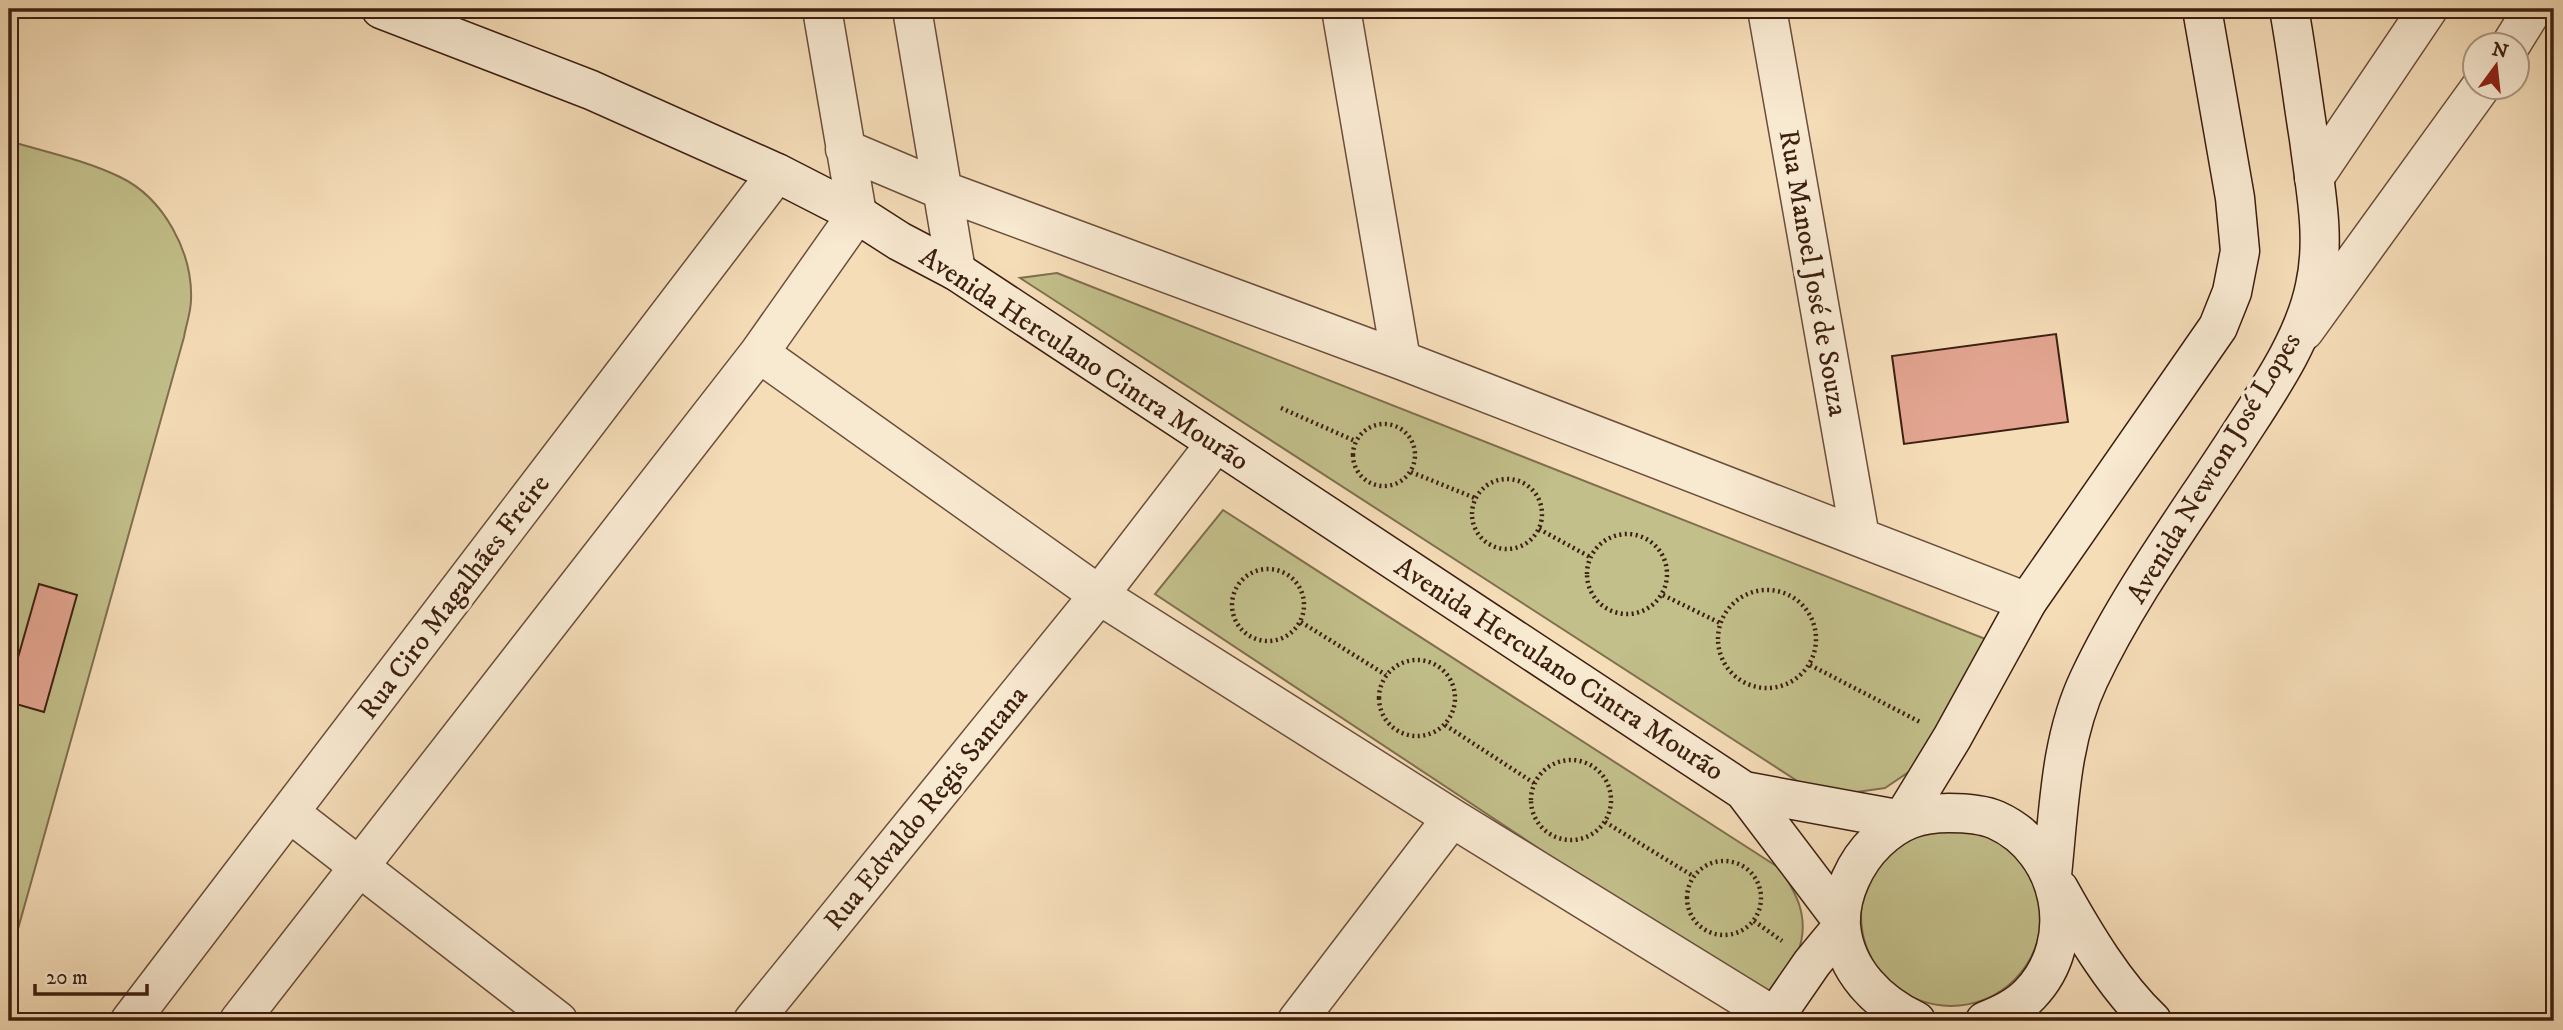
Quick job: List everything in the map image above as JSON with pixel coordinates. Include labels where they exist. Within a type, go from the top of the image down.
[{"type":"street","name":"Avenida Herculano Cintra Mourão","points":[[381,9],[591,90],[777,173],[857,214],[900,242],[956,271],[1744,791],[1841,924]]},
{"type":"street","points":[[239,1021],[759,353],[857,214],[822,9]]},
{"type":"street","points":[[912,9],[956,271]]},
{"type":"street","points":[[1341,9],[1401,360]]},
{"type":"street","name":"Rua Manoel José de Souza","points":[[1767,9],[1860,537]]},
{"type":"street","points":[[759,353],[1099,595],[1773,1019],[1841,924],[1851,877],[1866,851],[1902,820],[1952,738],[2027,602],[2218,327],[2232,292],[2240,251],[2235,198],[2202,9]]},
{"type":"street","name":"Avenida Newton José Lopes","points":[[2052,875],[2064,763],[2072,723],[2088,681],[2116,627],[2258,407],[2290,350],[2312,298],[2322,244],[2289,9]]},
{"type":"street","points":[[2314,178],[2428,9]]},
{"type":"street","points":[[2519,32],[2533,9]]},
{"type":"street","points":[[2290,350],[2470,102]]},
{"type":"street","points":[[845,149],[942,190],[1401,360],[2027,602]]},
{"type":"street","name":"Rua Ciro Magalhães Freire","points":[[131,1021],[777,173]]},
{"type":"street","name":"Rua Edvaldo Regis Santana","points":[[753,1021],[1099,595],[1216,443]]},
{"type":"street","name":"Avenida Herculano Cintra Mourão","points":[[1744,791],[1902,820]]},
{"type":"street","points":[[290,813],[558,1021]]},
{"type":"street","points":[[1902,820],[1936,813],[1982,816],[2009,827],[2034,848],[2080,926],[2127,992],[2152,1021]]},
{"type":"street","points":[[1297,1021],[1452,818]]},
{"type":"street","points":[[1985,1021],[2005,1013],[2030,995],[2048,969],[2059,940],[2059,917],[2052,875]]},
{"type":"street","points":[[1841,924],[1849,956],[1868,989],[1895,1012],[1916,1021]]},
{"type":"path","points":[[1281,408],[1355,441]]},
{"type":"path","points":[[1379,424],[1399,427],[1407,434],[1416,452],[1411,471],[1395,484],[1385,486],[1364,480],[1353,462],[1355,441],[1361,432],[1379,424]]},
{"type":"path","points":[[1411,471],[1475,498]]},
{"type":"path","points":[[1505,478],[1528,485],[1542,505],[1539,529],[1524,546],[1502,550],[1491,546],[1482,540],[1475,530],[1472,509],[1475,498],[1493,481],[1505,478]]},
{"type":"path","points":[[1539,529],[1590,557]]},
{"type":"path","points":[[1620,534],[1634,534],[1646,538],[1657,546],[1668,569],[1663,594],[1654,605],[1643,612],[1629,615],[1615,613],[1593,597],[1588,584],[1590,557],[1598,546],[1620,534]]},
{"type":"path","points":[[1259,570],[1283,572],[1300,588],[1304,598],[1301,622],[1294,631],[1274,641],[1262,641],[1250,636],[1241,629],[1232,606],[1239,584],[1259,570]]},
{"type":"path","points":[[1771,590],[1788,594],[1802,603],[1812,617],[1817,633],[1816,650],[1810,665],[1799,678],[1770,689],[1754,687],[1739,681],[1727,669],[1720,655],[1717,639],[1720,623],[1733,603],[1755,591],[1771,590]]},
{"type":"path","points":[[1663,594],[1720,623]]},
{"type":"path","points":[[1301,622],[1386,676]]},
{"type":"path","points":[[1419,660],[1442,669],[1450,678],[1456,702],[1445,725],[1435,733],[1423,736],[1398,732],[1388,723],[1379,700],[1386,676],[1407,661],[1419,660]]},
{"type":"path","points":[[1810,665],[1952,738]]},
{"type":"path","points":[[1445,725],[1534,783]]},
{"type":"path","points":[[1576,759],[1589,763],[1600,771],[1608,783],[1612,796],[1611,809],[1596,832],[1570,840],[1556,837],[1544,830],[1535,819],[1531,807],[1534,783],[1551,764],[1576,759]]},
{"type":"path","points":[[1605,822],[1693,876]]},
{"type":"path","points":[[1724,860],[1746,868],[1760,887],[1762,899],[1760,911],[1754,921],[1734,934],[1720,936],[1707,932],[1689,914],[1687,888],[1693,876],[1701,868],[1724,860]]},
{"type":"shaded area","points":[[9,141],[107,171],[136,186],[150,198],[173,229],[181,246],[187,264],[191,300],[184,337],[9,961]]},
{"type":"shaded area","points":[[1057,273],[1993,642],[1916,767],[1885,788],[1850,793],[1802,784],[1020,278]]},
{"type":"shaded area","points":[[1223,510],[1781,869],[1799,904],[1803,932],[1801,944],[1790,967],[1766,999],[1155,594]]},
{"type":"shaded area","points":[[1951,826],[1985,833],[2014,853],[2034,882],[2041,916],[2034,950],[2014,979],[1985,999],[1951,1006],[1917,999],[1888,979],[1868,950],[1861,916],[1868,882],[1888,853],[1917,833]]},
{"type":"building","points":[[2056,334],[2068,422],[1904,444],[1892,356]]},
{"type":"building","points":[[39,584],[77,595],[44,712],[9,702],[9,689]]}]
